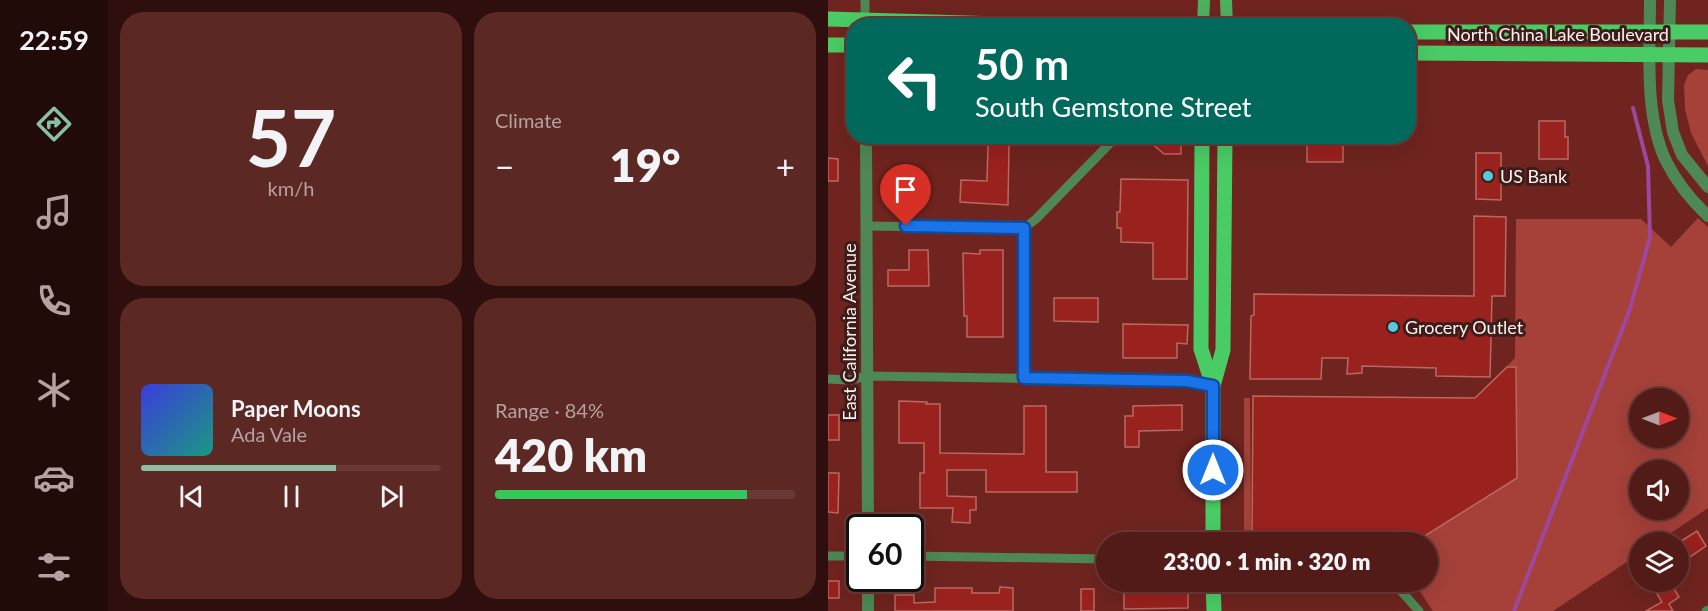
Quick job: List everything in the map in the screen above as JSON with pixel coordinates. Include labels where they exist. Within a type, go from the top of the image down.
[{"type":"main road","points":[[1203,18],[1204,0]]},
{"type":"main road","points":[[1226,0],[1227,18]]},
{"type":"main road","points":[[828,19],[846,21]]},
{"type":"main road","name":"North China Lake Boulevard","points":[[1416,32],[1708,32]]},
{"type":"main road","points":[[1459,54],[1465,47],[1472,44],[1533,43],[1545,38],[1551,32]]},
{"type":"main road","points":[[828,45],[846,45]]},
{"type":"main road","name":"North China Lake Boulevard","points":[[1416,53],[1708,54]]},
{"type":"main road","points":[[1202,144],[1201,349],[1213,386]]},
{"type":"main road","points":[[1213,532],[1213,386],[1222,350],[1225,144]]},
{"type":"main road","points":[[1214,592],[1214,611]]},
{"type":"street","points":[[865,0],[865,18]]},
{"type":"street","points":[[1650,0],[1651,103],[1657,137],[1666,161],[1678,182],[1708,216]]},
{"type":"street","points":[[1670,0],[1668,100],[1673,132],[1682,155],[1708,187]]},
{"type":"street","name":"East California Avenue","points":[[866,144],[868,514]]},
{"type":"street","points":[[866,226],[1024,228],[1036,219],[1109,144]]},
{"type":"street","points":[[1024,228],[1024,378]]},
{"type":"street","points":[[828,379],[850,380],[867,376],[1024,378],[1187,381],[1213,386]]},
{"type":"street","points":[[828,556],[846,556]]},
{"type":"street","points":[[924,556],[1096,559]]},
{"type":"street","points":[[868,592],[868,611]]},
{"type":"street","points":[[1402,592],[1419,611]]},
{"type":"shaded area","points":[[1696,69],[1708,70],[1708,166],[1691,133],[1685,109],[1684,85],[1688,75]]},
{"type":"shaded area","points":[[1698,218],[1708,227],[1708,508],[1672,532],[1629,532],[1629,561],[1553,611],[1433,611],[1420,592],[1438,592],[1438,532],[1425,532],[1515,367],[1505,368],[1515,358],[1516,219],[1641,219],[1671,247]]},
{"type":"shaded area","points":[[1244,398],[1250,398],[1251,532],[1244,532]]},
{"type":"building","points":[[1539,121],[1565,121],[1568,159],[1539,159]]},
{"type":"building","points":[[1152,144],[1181,144],[1181,154],[1164,154]]},
{"type":"building","points":[[1307,144],[1343,144],[1343,162],[1307,162]]},
{"type":"building","points":[[988,145],[1009,145],[1008,205],[960,202],[961,180],[987,181]]},
{"type":"building","name":"US Bank","points":[[1476,153],[1501,153],[1501,200],[1476,199]]},
{"type":"building","points":[[828,158],[838,159],[838,181],[828,181]]},
{"type":"building","points":[[1121,179],[1188,180],[1187,279],[1153,279],[1153,243],[1121,242],[1121,228],[1117,228],[1117,212],[1120,212]]},
{"type":"building","points":[[1474,216],[1506,217],[1505,296],[1492,296],[1490,377],[1436,376],[1436,368],[1362,366],[1362,373],[1347,374],[1348,358],[1322,358],[1321,379],[1250,379],[1251,316],[1254,315],[1254,294],[1474,296]]},
{"type":"building","points":[[909,250],[928,250],[929,286],[888,286],[888,270],[909,270]]},
{"type":"building","points":[[980,250],[1003,250],[1003,337],[967,337],[967,316],[964,316],[963,253],[980,254]]},
{"type":"building","points":[[1054,298],[1098,298],[1098,322],[1054,321]]},
{"type":"building","points":[[1123,324],[1188,325],[1187,344],[1177,343],[1177,358],[1123,358]]},
{"type":"building","points":[[1507,367],[1516,367],[1517,478],[1431,532],[1252,532],[1253,396],[1475,398]]},
{"type":"building","points":[[899,401],[940,404],[940,453],[1024,454],[1024,406],[1046,406],[1046,472],[1077,472],[1077,492],[986,492],[986,470],[947,470],[947,496],[976,497],[976,510],[970,510],[970,523],[952,522],[953,508],[920,508],[920,473],[924,473],[924,443],[899,443]]},
{"type":"building","points":[[1182,405],[1182,430],[1139,431],[1139,447],[1125,447],[1125,416],[1133,416],[1133,406]]},
{"type":"building","points":[[828,415],[839,415],[839,440],[828,440]]},
{"type":"building","points":[[828,473],[839,473],[838,513],[828,512]]},
{"type":"building","points":[[1697,531],[1706,546],[1689,558],[1689,536]]},
{"type":"building","points":[[828,581],[839,581],[839,598],[828,598]]},
{"type":"building","points":[[1000,587],[1013,588],[1013,611],[895,611],[895,595],[914,595],[914,603],[935,602],[935,588],[972,588],[972,593],[999,593]]},
{"type":"building","points":[[1081,589],[1094,589],[1094,611],[1081,611]]},
{"type":"building","points":[[1124,592],[1188,592],[1188,608],[1124,609]]},
{"type":"building","points":[[1656,592],[1676,592],[1679,597],[1669,604],[1673,611],[1646,611],[1662,602]]},
{"type":"waterway","points":[[1514,611],[1630,309],[1650,237],[1648,166],[1633,108]]},
{"type":"place","name":"US Bank","points":[[1488,176]]},
{"type":"place","name":"Grocery Outlet","points":[[1393,327]]},
{"type":"route","points":[[906,226],[1024,228],[1024,378],[1187,381],[1213,386],[1213,470]]}]
